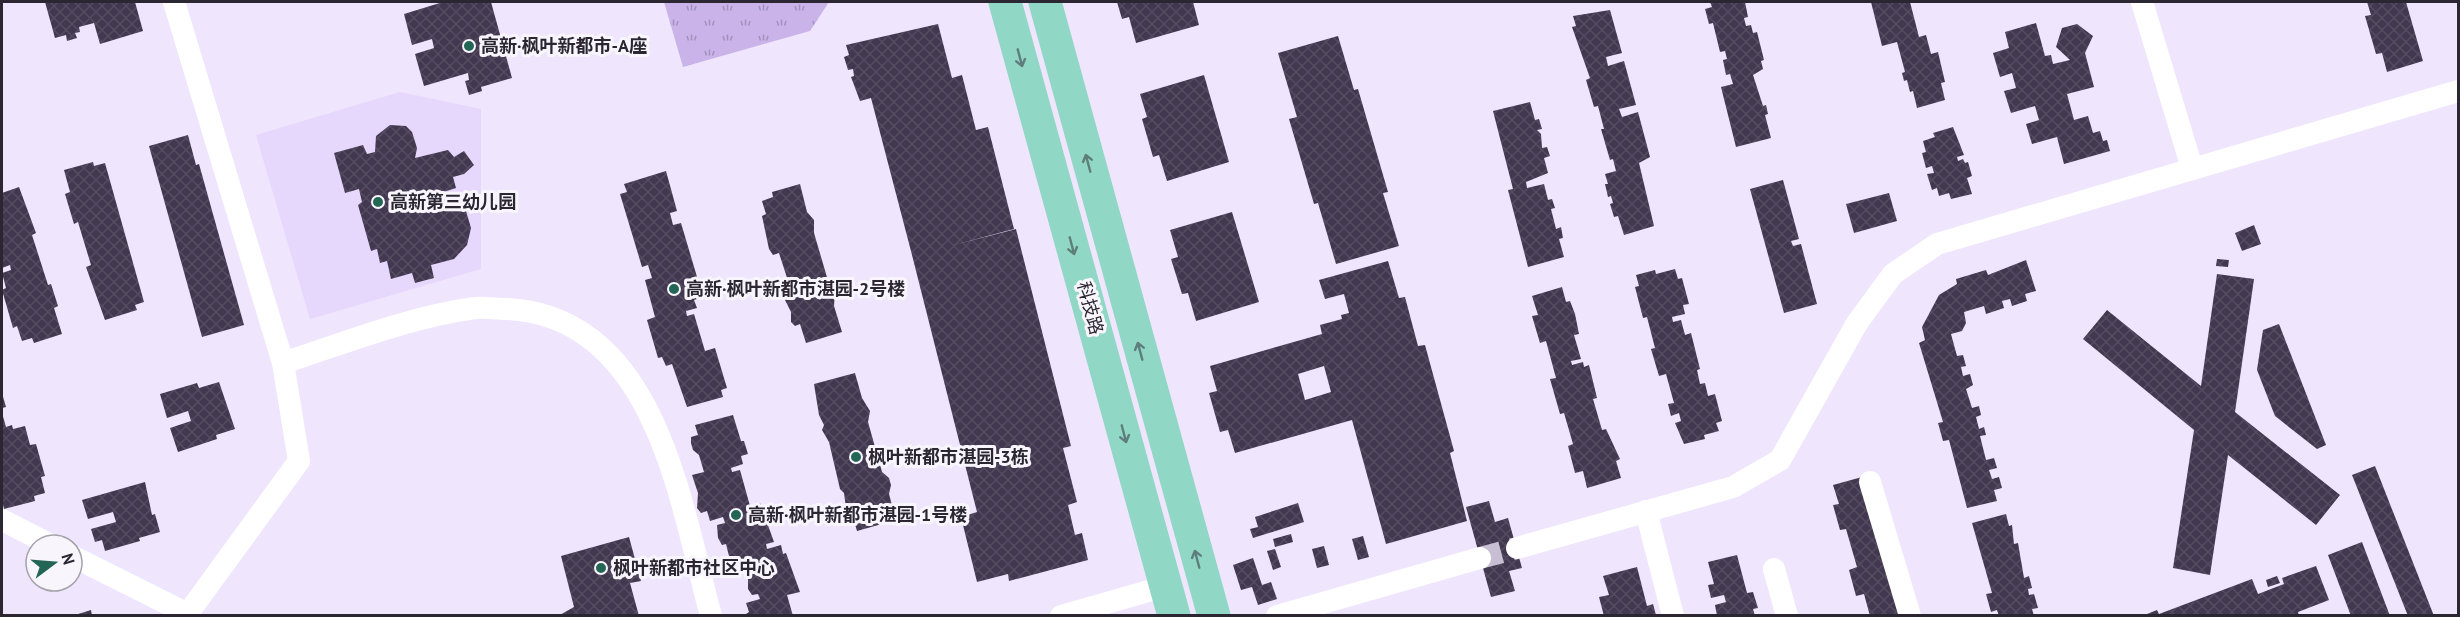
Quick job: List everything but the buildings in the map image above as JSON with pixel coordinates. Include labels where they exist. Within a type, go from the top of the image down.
[{"type":"main road","name":"科技路","points":[[1005,2],[1170,601]]},
{"type":"main road","name":"科技路","points":[[1045,2],[1214,615]]},
{"type":"street","points":[[84,562],[186,614],[299,461],[283,363],[174,2]]},
{"type":"street","points":[[2142,2],[2192,168]]},
{"type":"street","points":[[1517,548],[1733,487],[1780,459],[1857,323],[1893,274],[1937,244],[2458,91]]},
{"type":"street","points":[[283,363],[404,325],[477,308],[550,315],[578,328],[609,356],[642,398],[668,458],[711,615]]},
{"type":"street","points":[[1870,482],[1910,615]]},
{"type":"street","points":[[1646,511],[1673,615]]},
{"type":"street","points":[[2,520],[27,533]]},
{"type":"street","points":[[1276,615],[1480,558]]},
{"type":"street","points":[[1774,569],[1787,615]]},
{"type":"street","points":[[1061,615],[1170,601]]},
{"type":"shaded area","name":"高新第三幼儿园","points":[[400,92],[481,109],[481,269],[310,319],[256,135]]},
{"type":"green space","points":[[664,2],[829,2],[810,31],[683,67]]},
{"type":"tunnel","points":[[1480,558],[1517,548]]},
{"type":"place","name":"高新·枫叶新都市-A座","points":[[469,46]]},
{"type":"place","name":"高新第三幼儿园","points":[[378,202]]},
{"type":"place","name":"高新·枫叶新都市湛园-2号楼","points":[[674,289]]},
{"type":"place","name":"枫叶新都市湛园-3栋","points":[[856,457]]},
{"type":"place","name":"高新·枫叶新都市湛园-1号楼","points":[[736,515]]},
{"type":"place","name":"枫叶新都市社区中心","points":[[601,568]]}]
